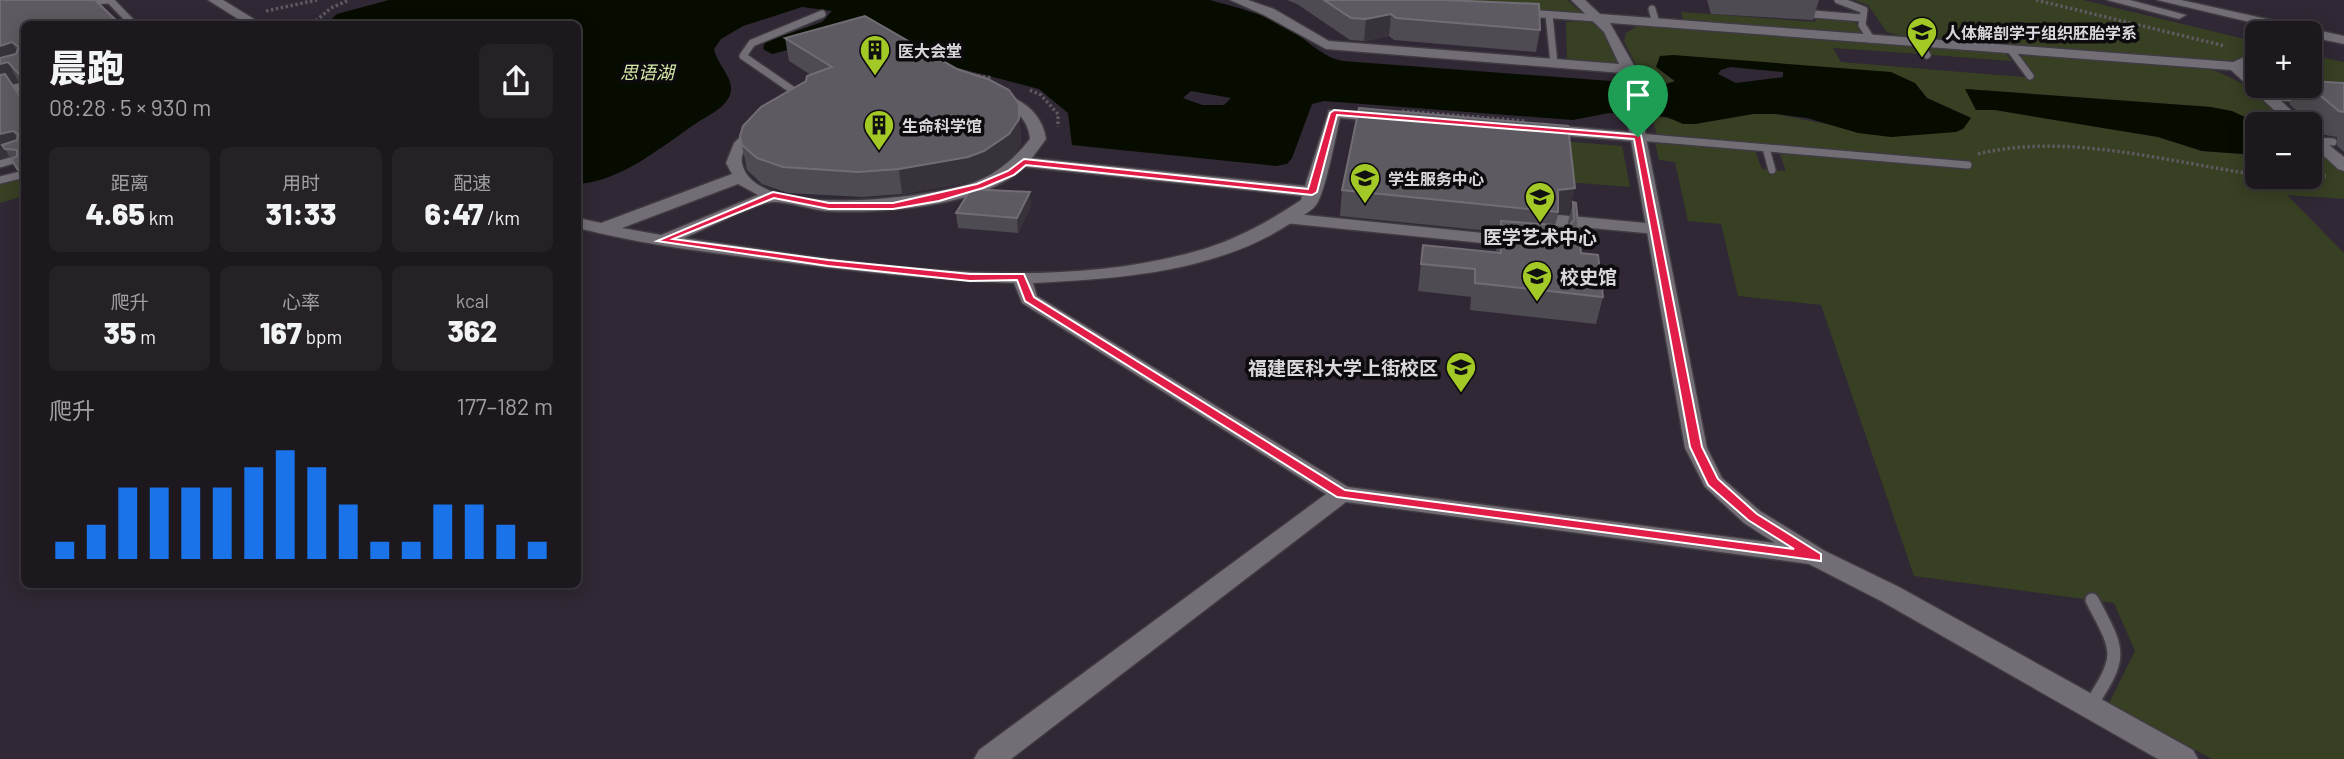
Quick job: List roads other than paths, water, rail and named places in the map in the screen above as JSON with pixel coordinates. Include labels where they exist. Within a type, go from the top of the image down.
[{"type":"street","points":[[214,0],[250,21]]},
{"type":"street","points":[[1236,0],[1269,12],[1326,45],[1553,63],[1629,74]]},
{"type":"street","points":[[1577,0],[1610,30],[1629,74],[1638,137],[1696,447],[1713,482],[1752,517],[1816,557],[1890,594],[2183,759]]},
{"type":"street","points":[[2113,0],[2245,24]]},
{"type":"street","points":[[2137,0],[2245,23]]},
{"type":"street","points":[[2164,0],[2245,21]]},
{"type":"street","points":[[2182,0],[2251,21]]},
{"type":"street","points":[[1597,18],[1654,16],[1871,39],[1923,49],[2010,50],[2238,70],[2245,76]]},
{"type":"street","points":[[2322,37],[2344,40]]},
{"type":"street","points":[[2322,42],[2344,47]]},
{"type":"street","points":[[2238,70],[2245,65]]},
{"type":"street","points":[[804,99],[777,111],[737,152],[734,161],[745,183],[773,195],[829,206],[893,206],[939,198],[980,186],[1011,173],[1024,162],[1038,139],[1030,116],[1018,106],[979,91]]},
{"type":"street","points":[[2269,98],[2285,112]]},
{"type":"street","points":[[581,224],[662,241],[828,263],[957,276],[1085,275],[1192,258],[1268,229],[1309,202],[1334,113],[1401,114]]},
{"type":"street","points":[[1530,125],[1638,137]]},
{"type":"street","points":[[2322,141],[2344,166]]},
{"type":"street","points":[[1024,162],[1312,192]]},
{"type":"street","points":[[604,229],[741,177]]},
{"type":"street","points":[[662,241],[773,195]]},
{"type":"street","points":[[1021,276],[1029,299],[1342,494],[1816,557]]},
{"type":"street","points":[[989,759],[1342,494]]},
{"type":"lane","points":[[81,2],[108,0],[130,21]]},
{"type":"lane","points":[[1838,0],[1857,5],[1864,10],[1862,25],[1871,39]]},
{"type":"lane","points":[[1522,13],[1597,18]]},
{"type":"lane","points":[[804,99],[743,56],[752,43],[822,14]]},
{"type":"lane","points":[[1813,14],[1862,18]]},
{"type":"lane","points":[[1549,15],[1553,63]]},
{"type":"lane","points":[[2010,50],[2030,76]]},
{"type":"lane","points":[[2238,70],[2245,72]]},
{"type":"lane","points":[[0,91],[19,86],[21,89]]},
{"type":"lane","points":[[2292,98],[2318,100]]},
{"type":"lane","points":[[1638,137],[1968,165]]},
{"type":"lane","points":[[1766,148],[1772,170]]},
{"type":"lane","points":[[0,164],[21,158]]},
{"type":"lane","points":[[0,180],[21,175]]},
{"type":"lane","points":[[1285,218],[1520,242]]},
{"type":"lane","points":[[1547,244],[1561,246],[1559,220],[1656,229]]},
{"type":"lane","points":[[2090,706],[2116,665],[2116,648],[2092,600]]},
{"type":"water","name":"思语湖","points":[[389,0],[1210,0],[1274,21],[1319,51],[1343,61],[1664,85],[1675,81],[1656,67],[1660,56],[1673,55],[1891,72],[1915,83],[1927,98],[1971,118],[1963,129],[1956,132],[1891,137],[1858,133],[1807,118],[1776,114],[1753,114],[1683,124],[1667,117],[1609,113],[1573,120],[1324,101],[1312,104],[1292,158],[1287,164],[1276,166],[1072,145],[1068,113],[1039,89],[958,68],[878,26],[772,54],[763,49],[765,42],[822,22],[832,11],[802,7],[743,26],[721,39],[714,49],[729,80],[731,92],[718,110],[626,169],[581,183],[581,21],[329,21],[337,14]],"holes":[[[1730,67],[1783,72],[1783,77],[1736,83],[1718,74]],[[1191,91],[1231,98],[1224,105],[1202,105],[1183,98]]]},
{"type":"water","points":[[1965,89],[2211,107],[2232,111],[2245,117],[2245,154],[2202,151],[2158,137],[1995,110],[1976,110]]},
{"type":"place","name":"人体解剖学于组织胚胎学系","points":[[1922,59]]},
{"type":"place","name":"医大会堂","points":[[875,77]]},
{"type":"place","name":"生命科学馆","points":[[879,152]]},
{"type":"place","name":"学生服务中心","points":[[1365,205]]},
{"type":"place","name":"医学艺术中心","points":[[1540,224]]},
{"type":"place","name":"校史馆","points":[[1537,303]]},
{"type":"place","name":"福建医科大学上街校区","points":[[1461,394]]}]
